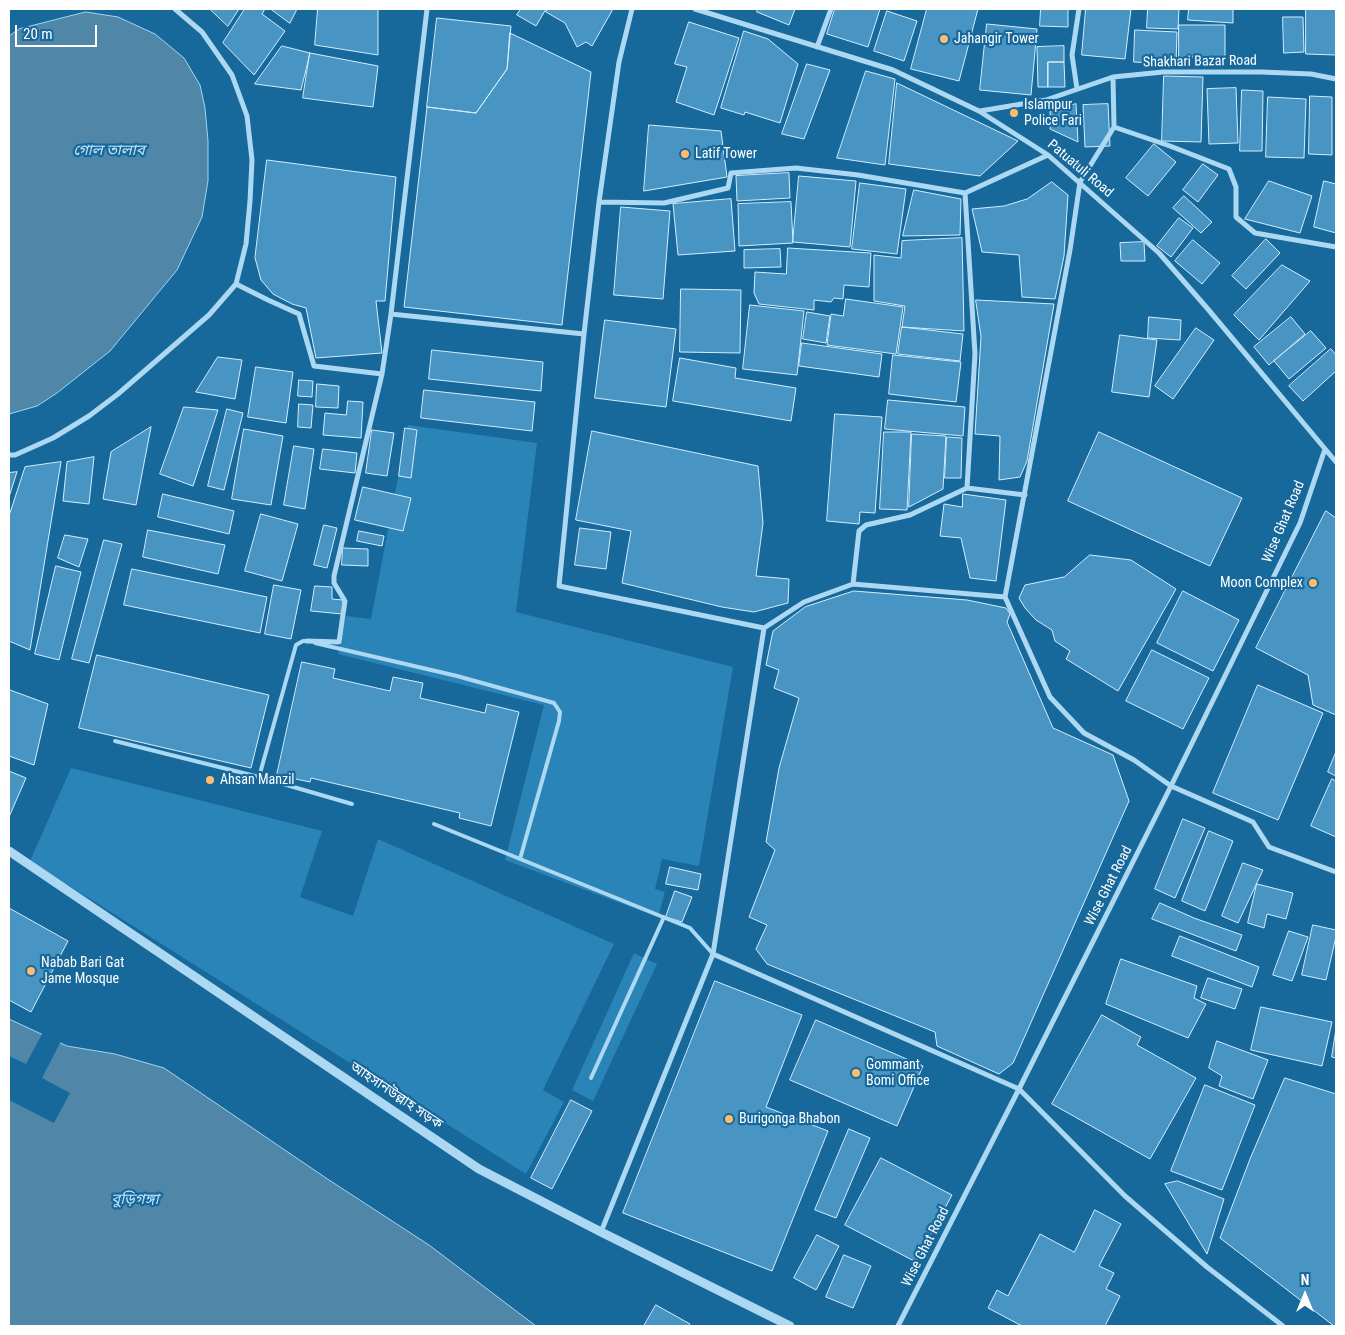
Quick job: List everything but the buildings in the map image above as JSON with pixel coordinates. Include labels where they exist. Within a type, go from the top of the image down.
[{"type":"street","points":[[9,455],[15,455],[53,438],[89,416],[118,394],[209,315],[236,284],[246,244],[250,201],[252,160],[246,116],[232,75],[202,32],[175,9]]},
{"type":"street","points":[[307,641],[339,642],[345,600],[334,583],[334,576],[382,374],[391,314],[427,9]]},
{"type":"street","points":[[632,9],[619,62],[599,202],[559,586],[764,628],[804,602],[852,584],[1005,597]]},
{"type":"street","name":"Patuatuli Road","points":[[695,9],[893,70],[979,111],[1048,155],[1159,254],[1207,308],[1336,462]]},
{"type":"street","points":[[817,47],[831,9]]},
{"type":"street","points":[[1076,89],[1072,55],[1079,9]]},
{"type":"street","name":"Shakhari Bazar Road","points":[[979,111],[1046,100],[1113,77],[1163,72],[1311,74],[1336,79]]},
{"type":"street","points":[[1113,77],[1114,127],[1080,182],[1070,250],[1005,597],[1050,697],[1084,733],[1134,760],[1171,786],[1253,822],[1269,847],[1336,872]]},
{"type":"street","points":[[1114,127],[1229,169],[1236,188],[1236,217],[1255,232],[1336,247]]},
{"type":"street","points":[[599,202],[664,203],[728,188],[731,173],[796,168],[858,175],[965,193],[1048,155]]},
{"type":"street","points":[[965,193],[975,354],[967,488]]},
{"type":"street","points":[[236,284],[299,314],[314,366],[382,374]]},
{"type":"street","points":[[391,314],[584,334]]},
{"type":"street","name":"Wise Ghat Road","points":[[898,1326],[1020,1089],[1300,523],[1325,449]]},
{"type":"street","points":[[852,584],[859,531],[866,525],[910,515],[967,488],[1025,495]]},
{"type":"street","points":[[601,1232],[713,954],[764,628]]},
{"type":"street","name":"আহসানউল্লাহ সড়ক","points":[[9,851],[479,1168],[601,1232],[790,1326]]},
{"type":"street","points":[[713,954],[1020,1089],[1125,1196],[1207,1267],[1283,1326]]},
{"type":"lane","points":[[259,777],[296,645],[303,641],[457,676],[554,703],[560,712],[559,721],[520,859]]},
{"type":"lane","points":[[115,741],[259,777],[352,804]]},
{"type":"lane","points":[[434,824],[690,928],[713,954]]},
{"type":"lane","points":[[591,1078],[664,917]]},
{"type":"shaded area","points":[[408,425],[537,443],[516,612],[733,667],[699,866],[662,859],[655,889],[665,892],[658,917],[505,860],[544,705],[338,654],[346,616],[371,619]]},
{"type":"shaded area","points":[[71,768],[322,831],[300,897],[353,916],[378,839],[614,944],[543,1090],[564,1102],[526,1174],[30,861]]},
{"type":"shaded area","points":[[634,953],[657,964],[593,1101],[572,1090]]},
{"type":"water","name":"গোল তালাব","points":[[86,12],[118,17],[155,34],[184,58],[200,85],[205,108],[208,141],[208,181],[202,217],[177,270],[110,351],[57,393],[37,406],[9,414],[9,36],[19,29]]},
{"type":"water","name":"বুড়িগঙ্গা","points":[[9,1019],[67,1046],[115,1054],[164,1068],[429,1245],[536,1326],[9,1326]]},
{"type":"pier","points":[[43,1032],[61,1041],[42,1078],[70,1093],[54,1123],[9,1100],[9,1056],[26,1064]]},
{"type":"place","name":"Jahangir Tower","points":[[944,39]]},
{"type":"place","name":"Islampur Police Fari","points":[[1014,113]]},
{"type":"place","name":"Latif Tower","points":[[685,154]]},
{"type":"place","name":"Moon Complex","points":[[1313,583]]},
{"type":"place","name":"Ahsan Manzil","points":[[210,780]]},
{"type":"place","name":"Nabab Bari Gat Jame Mosque","points":[[31,971]]},
{"type":"place","name":"Gommant Bomi Office","points":[[856,1073]]},
{"type":"place","name":"Burigonga Bhabon","points":[[729,1119]]}]
